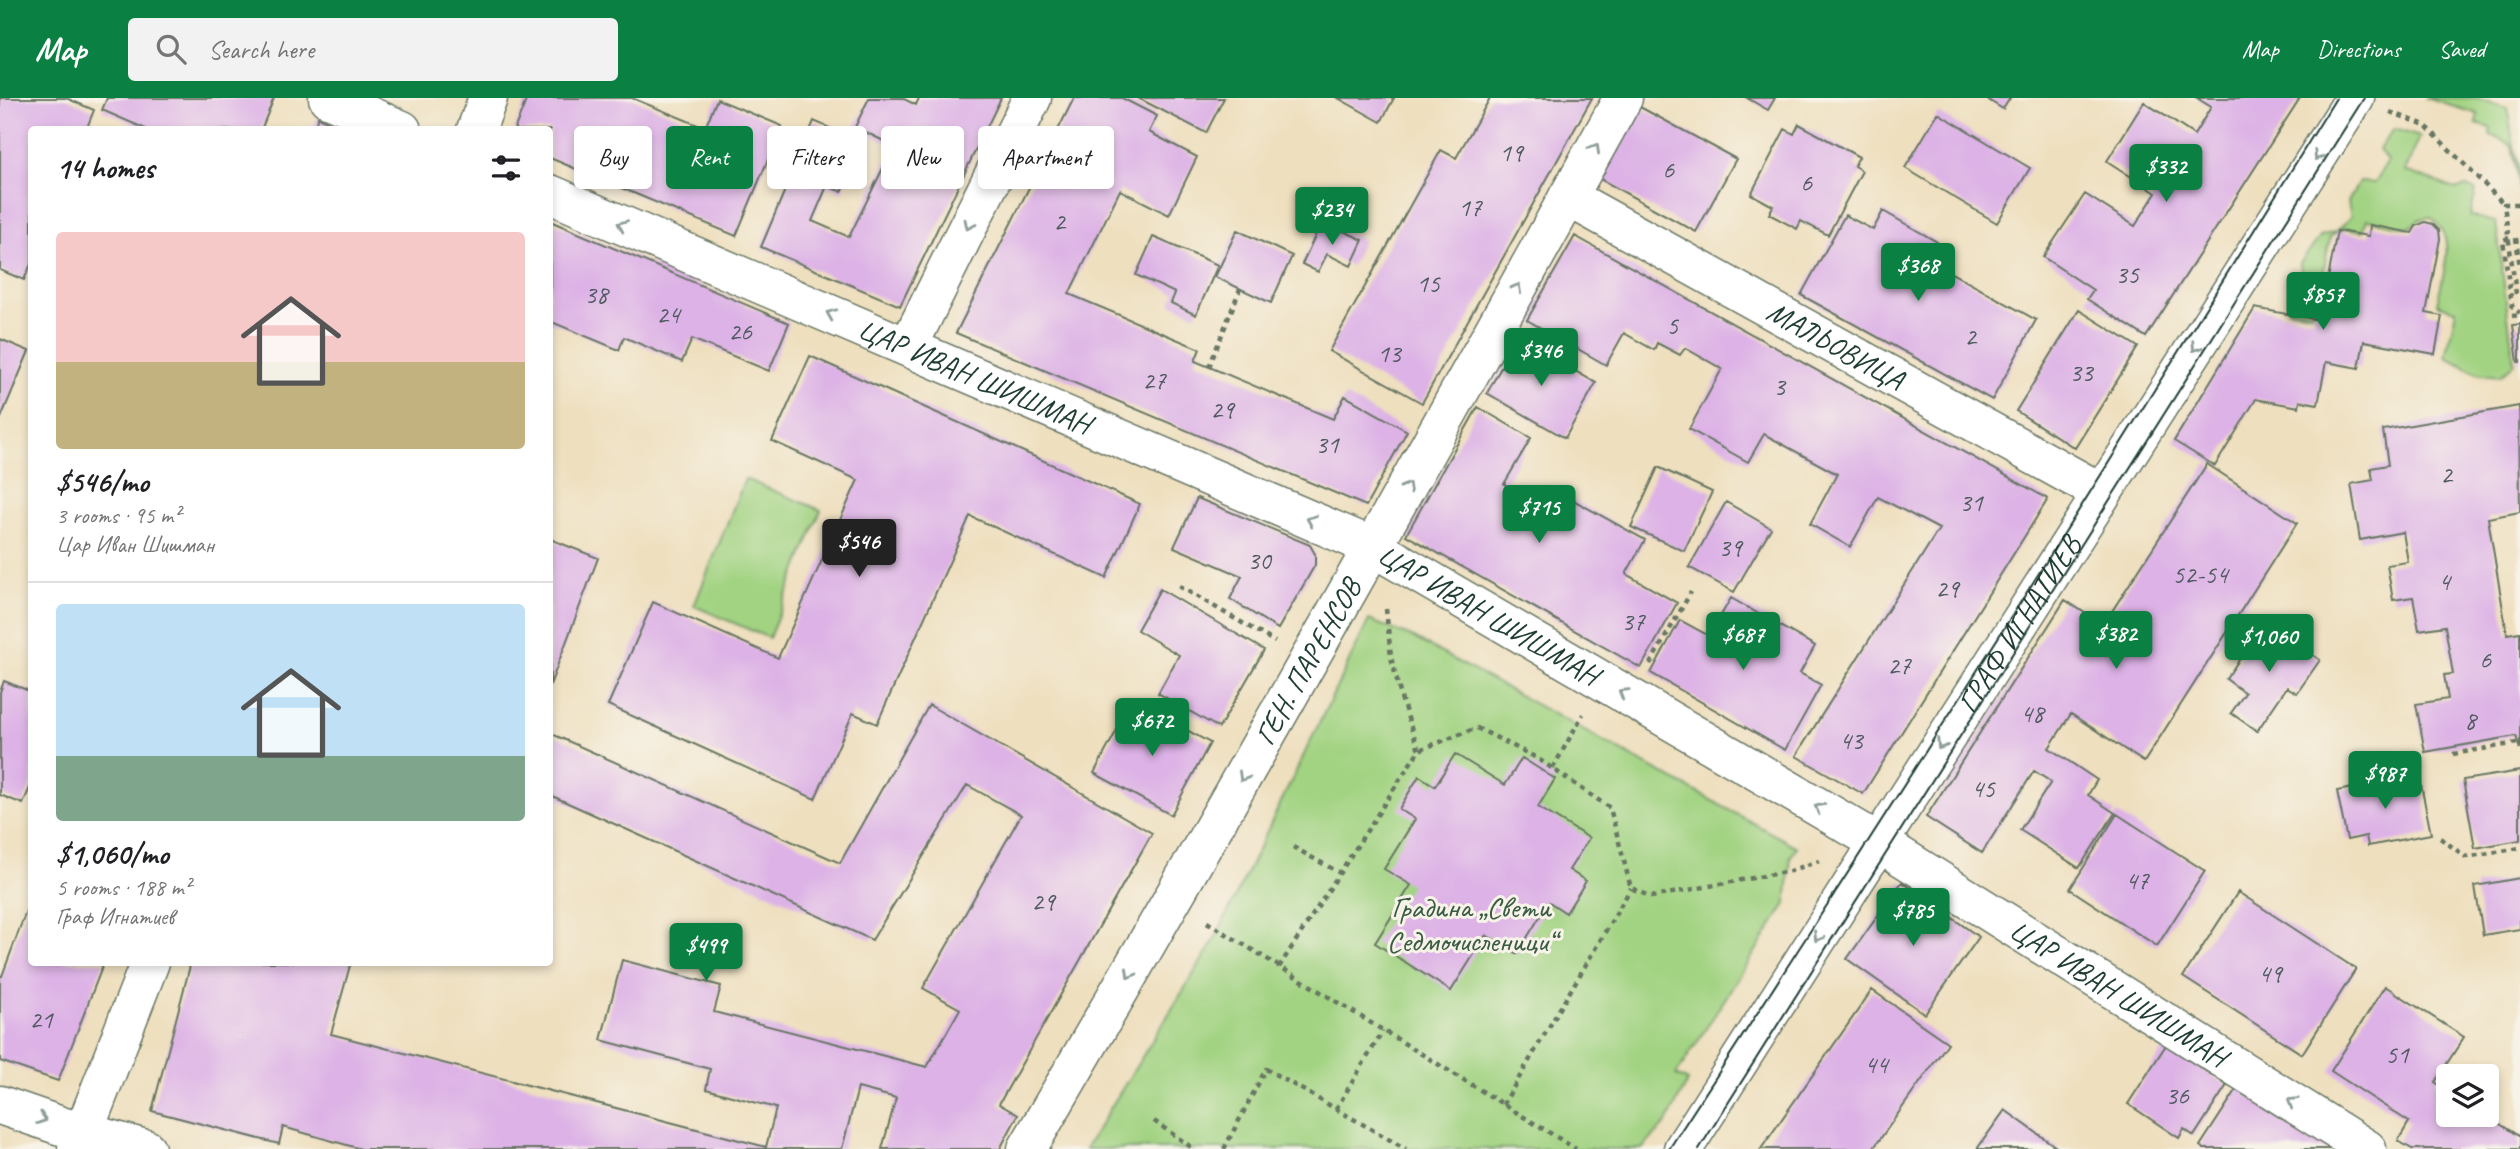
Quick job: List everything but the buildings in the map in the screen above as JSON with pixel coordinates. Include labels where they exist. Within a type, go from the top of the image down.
[{"type":"street","points":[[328,98],[393,126]]},
{"type":"street","points":[[478,126],[488,98]]},
{"type":"street","points":[[908,347],[1032,98]]},
{"type":"street","name":"ГЕН. ПАРЕНСОВ","points":[[1027,1149],[1309,662],[1623,98]]},
{"type":"street","name":"ГРАФ ИГНАТИЕВ","points":[[1683,1149],[2355,98]]},
{"type":"street","name":"ЦАР ИВАН ШИШМАН","points":[[553,195],[1373,547],[1878,842],[2367,1149]]},
{"type":"street","name":"МАЛЬОВИЦА","points":[[1568,198],[2102,493]]},
{"type":"street","points":[[81,1141],[148,966]]},
{"type":"street","points":[[0,1105],[81,1141],[146,1149]]},
{"type":"path","points":[[2402,117],[2425,125],[2504,205],[2516,294]]},
{"type":"path","points":[[2504,205],[2520,204]]},
{"type":"path","points":[[2516,238],[2520,268]]},
{"type":"path","points":[[2509,239],[2502,240],[2512,306],[2520,314]]},
{"type":"path","points":[[1209,367],[1240,289]]},
{"type":"path","points":[[2512,316],[2520,314]]},
{"type":"path","points":[[1373,547],[1389,628],[1391,656],[1402,701],[1419,750]]},
{"type":"path","points":[[1179,586],[1309,662]]},
{"type":"path","points":[[1630,698],[1691,592]]},
{"type":"path","points":[[1553,768],[1577,725]]},
{"type":"path","points":[[1279,967],[1419,750],[1477,728],[1537,758],[1610,808],[1631,888],[1503,1104]]},
{"type":"path","points":[[2453,754],[2517,743]]},
{"type":"path","points":[[2440,838],[2466,857],[2520,848]]},
{"type":"path","points":[[1293,846],[1340,873]]},
{"type":"path","points":[[1631,888],[1651,897],[1790,871],[1827,858]]},
{"type":"path","points":[[1172,901],[1576,1149]]},
{"type":"path","points":[[1336,1109],[1383,1031]]},
{"type":"path","points":[[1224,1149],[1266,1069],[1406,1149]]},
{"type":"path","points":[[1154,1121],[1194,1149]]},
{"type":"green space","points":[[2425,98],[2477,98],[2507,108],[2520,178],[2520,193],[2512,145],[2490,135],[2491,128],[2476,124],[2478,114]]},
{"type":"green space","points":[[2394,129],[2420,137],[2405,171],[2456,189],[2467,187],[2476,191],[2470,216],[2496,222],[2514,363],[2500,376],[2480,374],[2446,357],[2456,310],[2437,304],[2445,269],[2446,246],[2439,225],[2430,217],[2420,219],[2409,228],[2367,219],[2363,231],[2345,228],[2330,237],[2322,279],[2317,279],[2311,313],[2288,309],[2303,286],[2300,263],[2321,236],[2337,231],[2351,216],[2348,202],[2359,182],[2375,183],[2387,161],[2379,149]]},
{"type":"green space","points":[[745,479],[821,510],[769,638],[694,606]]},
{"type":"green space","name":"Градина „Свети Седмочисленици“","points":[[1369,620],[1414,638],[1797,847],[1791,856],[1786,904],[1676,1075],[1688,1081],[1667,1122],[1642,1149],[1085,1149],[1214,941]]},
{"type":"tram line","points":[[1669,1149],[2006,625],[2336,98]]},
{"type":"tram line","points":[[1699,1149],[2364,98]]}]
